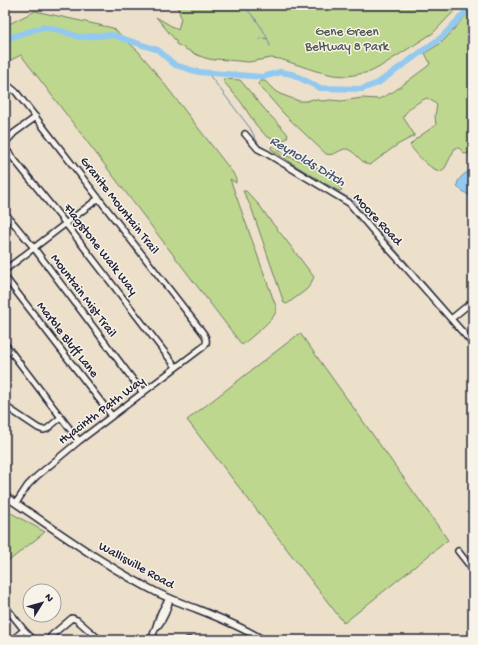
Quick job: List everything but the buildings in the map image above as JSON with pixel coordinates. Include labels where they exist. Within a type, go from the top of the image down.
[{"type":"main road","name":"Wallisville Road","points":[[5,496],[133,580],[170,598],[247,630],[263,640]]},
{"type":"street","name":"Granite Mountain Trail","points":[[8,88],[16,92],[36,117],[204,334],[207,341]]},
{"type":"street","points":[[5,143],[14,133],[36,117]]},
{"type":"street","name":"Moore Road","points":[[245,134],[258,149],[349,203],[473,344]]},
{"type":"street","name":"Flagstone Walk Way","points":[[5,148],[66,224],[176,367]]},
{"type":"street","points":[[5,270],[99,198]]},
{"type":"street","name":"Mountain Mist Trail","points":[[5,213],[34,248],[143,393]]},
{"type":"street","name":"Marble Bluff Lane","points":[[5,277],[112,416]]},
{"type":"street","points":[[451,319],[473,301]]},
{"type":"street","name":"Hyacinth Path Way","points":[[16,503],[35,477],[79,441],[203,346],[207,341]]},
{"type":"street","points":[[5,344],[79,441]]},
{"type":"street","points":[[5,406],[43,430],[47,429],[60,418]]},
{"type":"street","points":[[458,551],[473,570]]},
{"type":"street","points":[[151,640],[156,629],[164,619],[169,607],[170,598]]},
{"type":"street","points":[[5,606],[34,640]]},
{"type":"street","points":[[48,640],[72,618],[77,620],[100,640]]},
{"type":"street","points":[[12,640],[24,630]]},
{"type":"green space","name":"Gene Green Beltway 8 Park","points":[[177,5],[460,5],[433,33],[378,68],[370,72],[348,76],[333,75],[316,71],[280,59],[271,58],[249,62],[215,60],[200,56],[176,44],[176,41],[156,17],[178,30],[181,18]]},
{"type":"green space","points":[[473,7],[473,150],[465,154],[459,148],[455,148],[445,168],[441,171],[428,165],[419,157],[410,145],[417,138],[436,125],[435,116],[437,105],[427,98],[420,101],[407,111],[403,117],[414,136],[397,145],[369,165],[347,149],[329,155],[326,154],[284,114],[258,84],[260,81],[265,81],[280,94],[299,101],[313,99],[322,101],[341,101],[362,98],[379,99],[393,92],[428,66],[430,63],[425,53],[441,43]]},
{"type":"green space","points":[[35,11],[113,28],[139,52],[149,64],[233,173],[236,183],[230,179],[276,306],[275,314],[272,318],[242,345],[21,55],[5,63],[5,26]]},
{"type":"green space","points":[[223,79],[240,80],[286,132],[288,135],[286,139],[278,142],[266,136],[256,125],[241,102]]},
{"type":"green space","points":[[273,146],[287,156],[311,165],[326,173],[342,190],[339,191],[296,166],[271,149]]},
{"type":"green space","points":[[243,191],[246,191],[260,206],[314,277],[306,290],[287,304],[284,303],[251,207]]},
{"type":"green space","points":[[300,333],[448,540],[344,623],[187,420]]},
{"type":"green space","points":[[11,513],[45,532],[5,564],[5,518]]},
{"type":"water","points":[[473,169],[473,198],[459,188],[457,184],[462,176]]},
{"type":"waterway","points":[[243,5],[263,29],[270,46]]},
{"type":"waterway","points":[[5,39],[43,27],[59,30],[79,37],[112,35],[158,50],[175,65],[198,72],[263,77],[280,72],[292,74],[320,88],[362,89],[378,83],[442,37],[472,5]]},
{"type":"waterway","points":[[260,39],[267,39]]},
{"type":"waterway","name":"Reynolds Ditch","points":[[207,72],[250,128],[259,145],[354,201],[374,224]]},
{"type":"waterway","name":"Reynolds Ditch","points":[[380,232],[401,256]]},
{"type":"waterway","name":"Reynolds Ditch","points":[[404,259],[452,315]]},
{"type":"waterway","name":"Reynolds Ditch","points":[[455,319],[473,339]]}]
